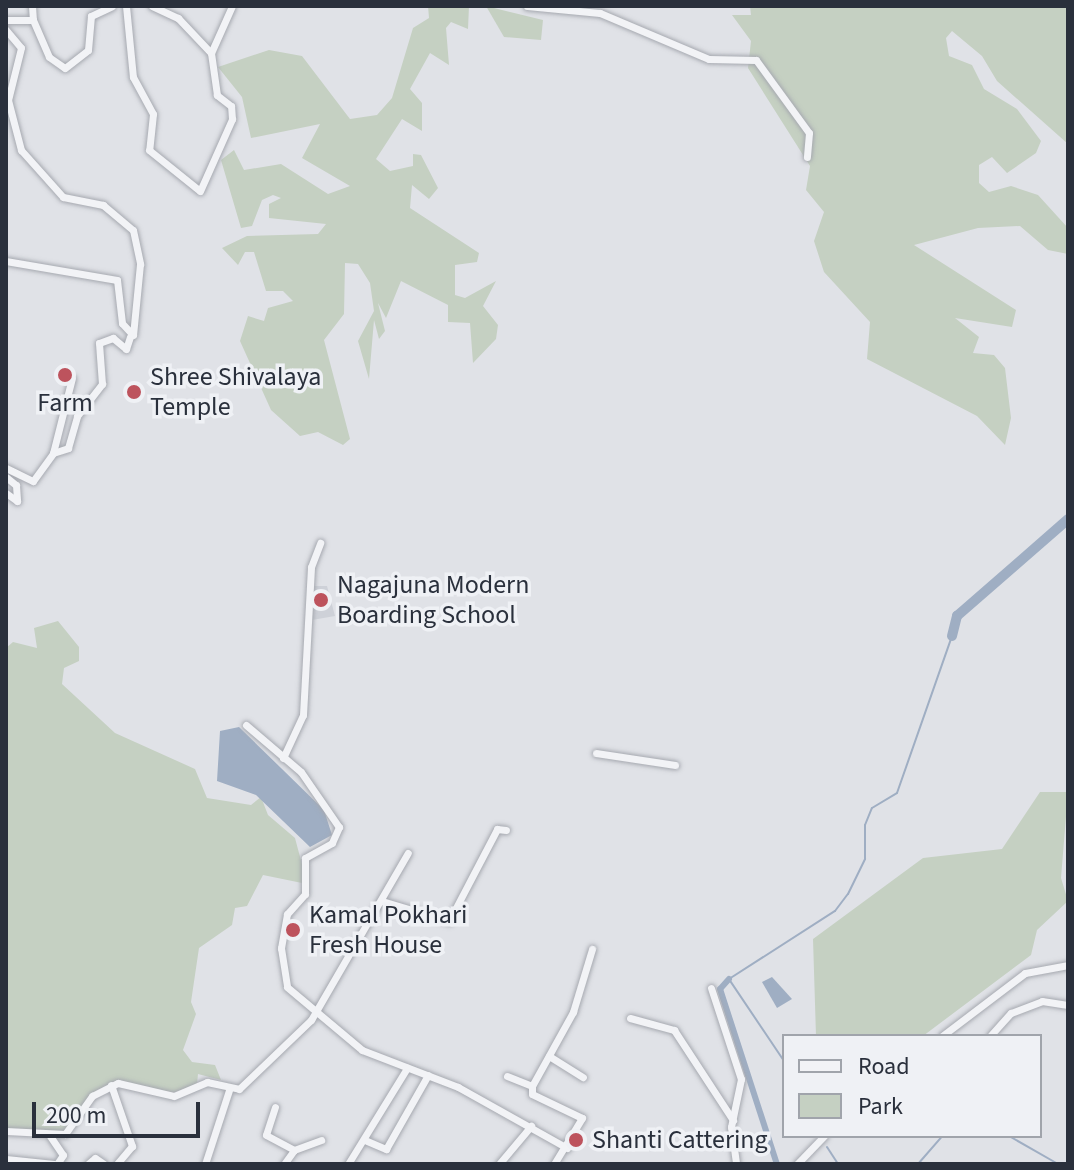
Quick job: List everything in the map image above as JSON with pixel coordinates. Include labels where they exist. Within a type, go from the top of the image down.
[{"type":"street","points":[[32,6],[33,20],[49,57],[65,68],[88,50],[91,16],[112,6]]},
{"type":"street","points":[[126,6],[133,77],[153,114],[149,150],[200,191],[232,119],[231,106],[217,95],[211,53],[232,6]]},
{"type":"street","points":[[152,6],[178,18],[211,53]]},
{"type":"street","points":[[527,6],[600,13],[709,59],[756,60],[809,133],[807,157]]},
{"type":"street","points":[[6,20],[33,20]]},
{"type":"street","points":[[6,30],[21,48],[8,100],[21,150],[63,197],[103,205],[133,230],[140,264],[126,349],[113,338],[99,343],[102,384],[77,416],[68,448],[53,453]]},
{"type":"street","points":[[6,261],[117,280],[130,337]]},
{"type":"street","points":[[6,468],[33,481],[53,453],[72,378]]},
{"type":"street","points":[[6,477],[17,501],[6,493]]},
{"type":"street","points":[[283,758],[303,715],[311,567],[320,543]]},
{"type":"street","points":[[246,725],[317,790],[339,827],[332,843],[305,858],[305,894],[287,914],[281,948],[287,987],[362,1050],[428,1075],[531,1126],[567,1148]]},
{"type":"street","points":[[596,753],[675,765]]},
{"type":"street","points":[[382,901],[449,921],[497,829],[506,830]]},
{"type":"street","points":[[205,1164],[229,1090],[284,1048],[315,1012],[408,853]]},
{"type":"street","points":[[554,1164],[567,1148],[582,1118],[532,1094],[532,1086],[581,994],[592,949]]},
{"type":"street","points":[[945,1034],[1025,973],[1068,965]]},
{"type":"street","points":[[711,988],[741,1079],[733,1120],[736,1164]]},
{"type":"street","points":[[992,1034],[1011,1013],[1042,1001],[1068,1005]]},
{"type":"street","points":[[630,1018],[674,1030],[733,1120]]},
{"type":"street","points":[[549,1056],[583,1077]]},
{"type":"street","points":[[348,1164],[367,1141],[407,1068]]},
{"type":"street","points":[[367,1141],[386,1149],[428,1075]]},
{"type":"street","points":[[507,1076],[532,1086]]},
{"type":"street","points":[[6,1131],[50,1136],[65,1134],[92,1096],[111,1085],[136,1083],[174,1096],[207,1082],[229,1090]]},
{"type":"street","points":[[111,1085],[132,1146],[117,1164]]},
{"type":"street","points":[[275,1107],[266,1135],[294,1150]]},
{"type":"street","points":[[499,1164],[531,1126]]},
{"type":"street","points":[[6,1159],[56,1164],[63,1155],[50,1136]]},
{"type":"street","points":[[797,1164],[822,1138]]},
{"type":"street","points":[[284,1164],[294,1150],[321,1140]]},
{"type":"street","points":[[88,1164],[95,1158],[104,1164]]},
{"type":"shaded area","name":"Nagajuna Modern Boarding School","points":[[313,586],[327,586],[335,616],[312,620]]},
{"type":"green space","points":[[428,6],[469,6],[468,29],[451,22],[446,28],[449,65],[430,53],[410,89],[422,103],[422,131],[402,119],[376,159],[390,171],[413,166],[413,154],[421,155],[438,188],[429,199],[412,185],[410,208],[479,253],[477,262],[455,265],[455,295],[465,298],[496,281],[483,306],[498,325],[496,339],[473,363],[470,323],[448,322],[448,305],[401,281],[386,318],[378,303],[385,331],[379,339],[374,320],[369,379],[358,341],[374,311],[370,283],[358,264],[345,263],[344,314],[324,340],[350,439],[343,445],[318,432],[300,436],[271,410],[240,341],[248,316],[264,321],[268,308],[293,301],[283,291],[266,291],[254,252],[245,252],[238,265],[222,248],[247,236],[318,234],[326,224],[269,218],[269,204],[281,198],[273,195],[262,200],[252,226],[241,228],[221,160],[234,150],[244,170],[281,164],[328,194],[350,186],[302,158],[320,124],[251,138],[242,97],[218,67],[269,50],[302,56],[350,119],[377,115],[392,98],[413,28],[429,18]]},
{"type":"green space","points":[[486,6],[543,20],[541,40],[504,37]]},
{"type":"green space","points":[[750,6],[1068,6],[1068,144],[997,81],[982,56],[952,31],[946,38],[949,56],[972,65],[984,89],[1017,109],[1041,141],[1036,153],[1007,173],[992,157],[979,165],[979,183],[989,192],[1011,186],[1038,195],[1068,228],[1068,254],[1048,250],[1020,226],[978,228],[914,245],[1016,310],[1012,327],[955,318],[979,337],[973,353],[994,355],[1005,368],[1011,418],[1005,445],[977,416],[867,359],[870,322],[824,272],[814,241],[824,212],[806,190],[810,166],[748,68],[751,41],[732,15],[751,15]]},
{"type":"green space","points":[[58,621],[79,647],[79,661],[64,668],[62,684],[115,733],[195,769],[207,798],[251,805],[261,797],[268,815],[295,838],[304,872],[302,883],[263,875],[247,906],[235,908],[232,925],[199,948],[191,1002],[196,1014],[183,1050],[192,1062],[215,1065],[221,1080],[198,1074],[197,1084],[170,1094],[121,1081],[97,1090],[65,1132],[6,1128],[6,648],[13,642],[37,648],[34,628]]},
{"type":"green space","points":[[1040,792],[1068,792],[1061,878],[1068,901],[1037,930],[1031,955],[926,1034],[816,1034],[813,939],[923,858],[1002,849]]},
{"type":"water","points":[[239,727],[324,810],[332,835],[310,847],[256,795],[217,781],[220,731]]},
{"type":"water","points":[[772,977],[792,999],[777,1008],[762,982]]},
{"type":"waterway","points":[[952,636],[957,616],[1068,519]]},
{"type":"waterway","points":[[782,1058],[729,979],[835,911],[848,894],[865,859],[865,825],[872,808],[897,793],[952,636]]},
{"type":"waterway","points":[[729,979],[720,989],[777,1164]]},
{"type":"waterway","points":[[918,1164],[940,1138]]},
{"type":"waterway","points":[[1012,1138],[1058,1164]]},
{"type":"waterway","points":[[827,1147],[838,1164]]},
{"type":"place","name":"Farm","points":[[65,375]]},
{"type":"place","name":"Shree Shivalaya Temple","points":[[134,392]]},
{"type":"place","name":"Nagajuna Modern Boarding School","points":[[321,600]]},
{"type":"place","name":"Kamal Pokhari Fresh House","points":[[293,930]]},
{"type":"place","name":"Shanti Cattering","points":[[576,1140]]}]
